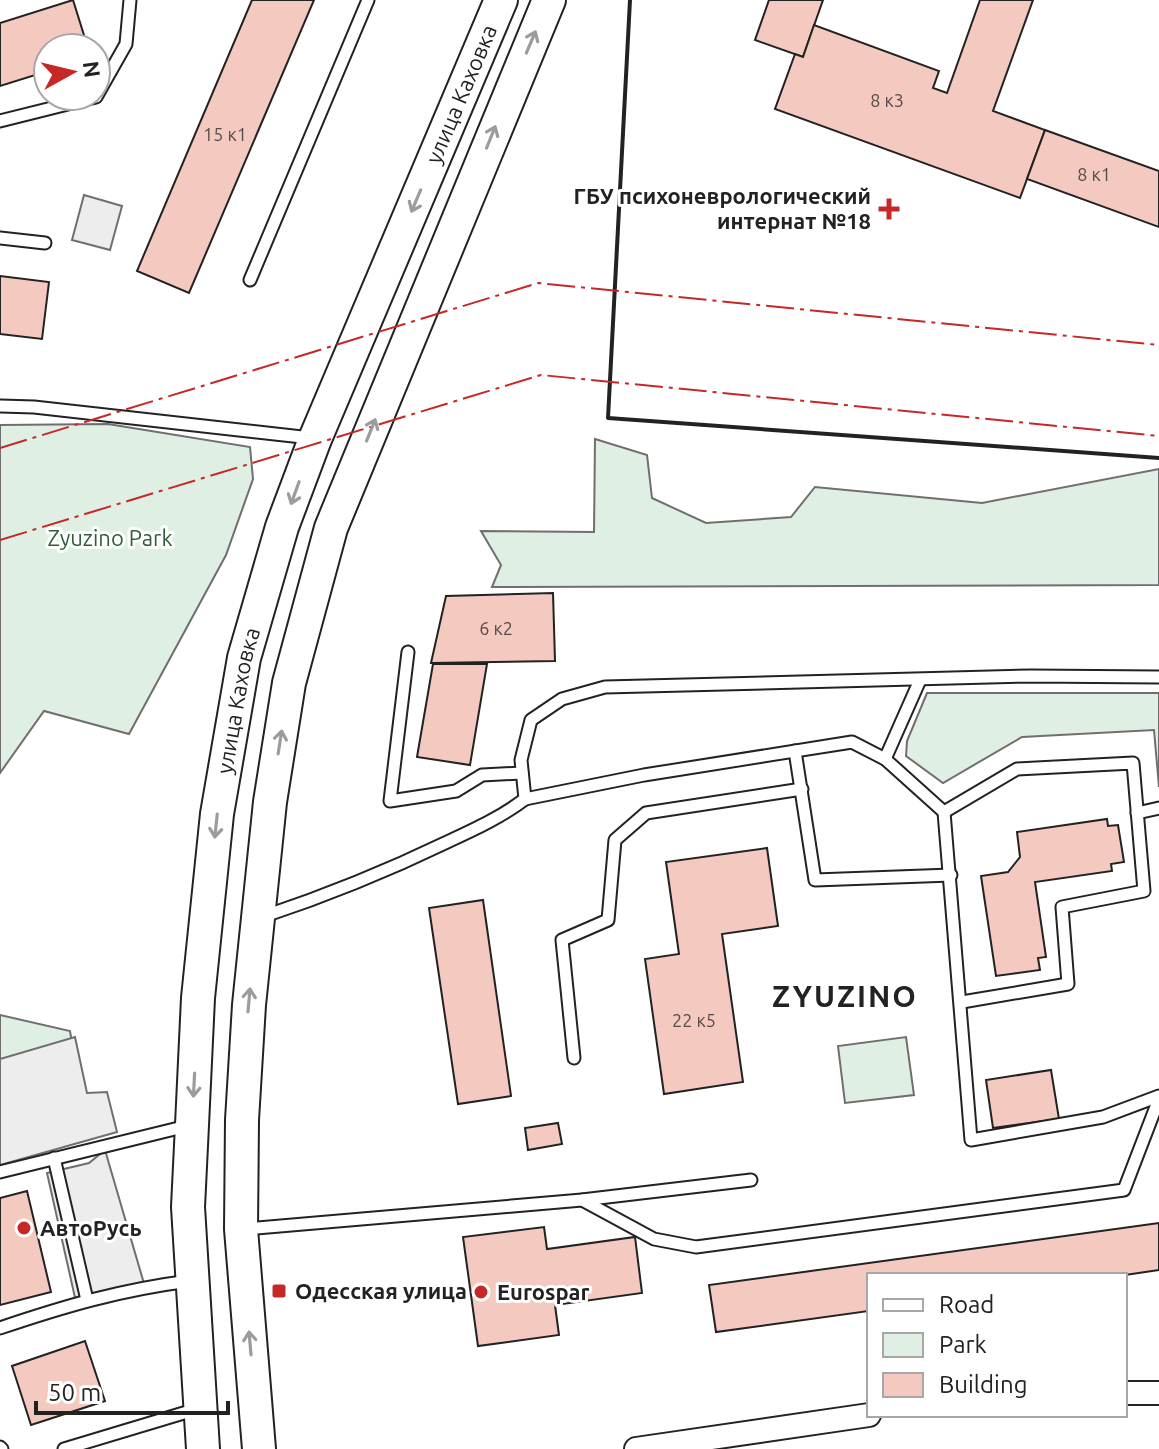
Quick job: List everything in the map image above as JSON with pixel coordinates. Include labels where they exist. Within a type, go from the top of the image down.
[{"type":"main road","name":"улица Каховка","points":[[203,1449],[188,1207],[198,998],[217,814],[244,658],[282,527],[315,439],[501,0]]},
{"type":"main road","name":"улица Каховка","points":[[259,1449],[241,1229],[242,1120],[249,1005],[270,802],[289,683],[331,528],[549,0]]},
{"type":"street","points":[[1127,1393],[1159,1393]]},
{"type":"street","points":[[636,1449],[867,1415]]},
{"type":"lane","points":[[0,121],[96,97],[126,44],[130,0]]},
{"type":"lane","points":[[250,280],[368,0]]},
{"type":"lane","points":[[0,238],[45,243]]},
{"type":"lane","points":[[0,406],[169,421],[315,439]]},
{"type":"lane","points":[[408,652],[390,801],[456,791],[482,775],[522,773]]},
{"type":"lane","points":[[525,799],[521,760],[531,720],[562,699],[605,687],[1030,676],[1159,677]]},
{"type":"lane","points":[[885,759],[920,680]]},
{"type":"lane","points":[[258,919],[398,866],[505,814],[525,799],[644,775],[852,742],[885,759],[944,812],[971,1140],[1103,1117],[1159,1098]]},
{"type":"lane","points":[[795,751],[815,880],[951,875]]},
{"type":"lane","points":[[944,812],[1017,769],[1133,763],[1144,891],[1062,907],[1068,984],[962,1002]]},
{"type":"lane","points":[[574,1058],[562,940],[608,920],[615,840],[646,813],[802,789]]},
{"type":"lane","points":[[1137,813],[1159,808]]},
{"type":"lane","points":[[582,1200],[654,1239],[696,1247],[1124,1190],[1159,1098]]},
{"type":"lane","points":[[0,1172],[192,1125]]},
{"type":"lane","points":[[54,1158],[87,1300]]},
{"type":"lane","points":[[241,1229],[582,1200],[751,1180]]},
{"type":"lane","points":[[0,1328],[87,1300],[145,1287],[192,1281]]},
{"type":"lane","points":[[64,1449],[200,1408]]},
{"type":"green space","name":"Zyuzino Park","points":[[108,424],[250,447],[253,479],[226,555],[129,734],[44,711],[0,773],[0,425]]},
{"type":"green space","points":[[595,439],[647,455],[652,498],[706,523],[791,517],[815,487],[982,503],[1159,469],[1159,585],[492,587],[501,565],[481,531],[594,532]]},
{"type":"green space","points":[[927,693],[1159,693],[1159,787],[1154,730],[1022,737],[943,783],[906,756],[907,741]]},
{"type":"green space","points":[[0,1015],[70,1031],[78,1078],[0,1123]]},
{"type":"green space","points":[[906,1037],[914,1095],[845,1103],[838,1046]]},
{"type":"shaded area","points":[[84,195],[122,206],[110,250],[72,240]]},
{"type":"shaded area","points":[[75,1037],[87,1093],[107,1092],[117,1132],[0,1165],[0,1059]]},
{"type":"shaded area","points":[[105,1150],[145,1287],[76,1302],[47,1173],[89,1163]]},
{"type":"building","points":[[73,0],[83,32],[32,32],[32,76],[0,86],[0,23]]},
{"type":"building","points":[[252,0],[314,0],[189,293],[137,271]]},
{"type":"building","points":[[769,0],[823,0],[803,57],[755,40]]},
{"type":"building","points":[[980,0],[1033,0],[993,111],[1045,130],[1020,198],[775,109],[795,54],[803,57],[814,25],[939,71],[933,88],[947,93]]},
{"type":"building","points":[[1045,130],[1159,171],[1159,227],[1027,179]]},
{"type":"building","points":[[0,276],[49,282],[42,339],[0,334]]},
{"type":"building","points":[[553,593],[555,661],[431,663],[446,596]]},
{"type":"building","points":[[433,664],[487,664],[470,765],[417,757]]},
{"type":"building","points":[[1107,819],[1108,826],[1118,825],[1124,862],[1111,864],[1112,871],[1035,882],[1046,957],[1038,958],[1040,970],[996,976],[981,876],[1008,872],[1020,857],[1017,832]]},
{"type":"building","points":[[767,848],[778,926],[722,934],[743,1082],[664,1094],[645,959],[679,954],[666,862]]},
{"type":"building","points":[[483,900],[511,1096],[458,1104],[429,908]]},
{"type":"building","points":[[1051,1070],[1059,1119],[993,1128],[986,1080]]},
{"type":"building","points":[[558,1123],[562,1144],[528,1150],[525,1128]]},
{"type":"building","points":[[27,1191],[51,1292],[0,1305],[0,1198]]},
{"type":"building","points":[[1159,1223],[1159,1270],[1127,1275],[867,1273],[867,1311],[716,1332],[709,1285]]},
{"type":"building","points":[[544,1227],[547,1249],[635,1237],[642,1293],[555,1305],[559,1335],[478,1346],[463,1237]]},
{"type":"building","points":[[85,1341],[105,1401],[31,1425],[12,1366]]},
{"type":"wall","points":[[630,0],[608,418],[1159,458]]},
{"type":"power","points":[[0,448],[538,283],[1159,345]]},
{"type":"power","points":[[0,540],[541,375],[1159,436]]},
{"type":"place","name":"ГБУ психоневрологический интернат №18","points":[[889,209]]},
{"type":"place","name":"АвтоРусь","points":[[24,1228]]},
{"type":"place","name":"Одесская улица","points":[[279,1291]]},
{"type":"place","name":"Eurospar","points":[[481,1292]]},
{"type":"district","name":"ZYUZINO","points":[[845,997]]}]
